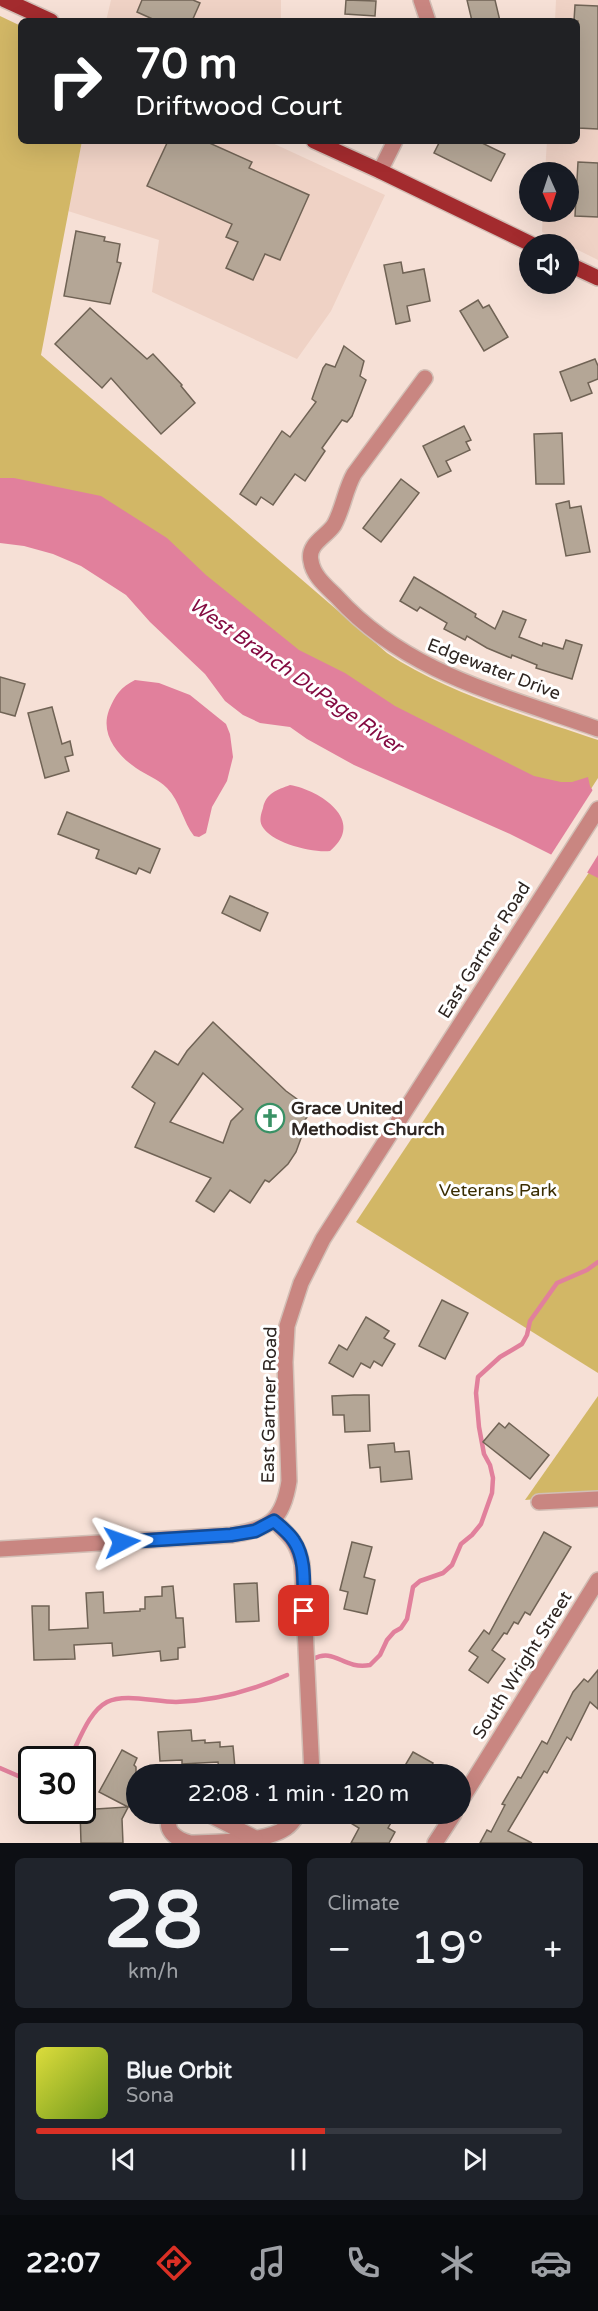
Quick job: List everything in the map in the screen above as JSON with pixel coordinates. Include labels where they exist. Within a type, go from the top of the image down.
[{"type":"main road","points":[[6,0],[45,18]]},
{"type":"main road","points":[[321,144],[519,238]]},
{"type":"main road","points":[[579,269],[598,278]]},
{"type":"street","points":[[421,0],[427,18]]},
{"type":"street","points":[[380,171],[394,144]]},
{"type":"street","name":"Edgewater Drive","points":[[425,378],[354,474],[347,486],[334,525],[311,549],[310,560],[315,573],[367,627],[408,655],[455,678],[598,729]]},
{"type":"street","name":"East Gartner Road","points":[[274,1521],[287,1492],[289,1481],[285,1362],[287,1326],[301,1283],[323,1239],[598,809]]},
{"type":"street","points":[[539,1502],[598,1498]]},
{"type":"street","points":[[0,1549],[231,1535],[255,1531],[274,1521],[293,1539],[299,1550],[302,1564],[312,1764]]},
{"type":"street","name":"South Wright Street","points":[[471,1784],[598,1580]]},
{"type":"street","points":[[169,1824],[168,1828],[173,1836],[180,1840],[203,1843],[255,1838],[279,1832],[291,1824]]},
{"type":"street","points":[[228,1824],[255,1838]]},
{"type":"street","points":[[435,1843],[447,1824]]},
{"type":"shaded area","points":[[111,0],[281,0],[281,18],[107,18]]},
{"type":"shaded area","points":[[556,0],[598,0],[598,260],[579,250],[579,234],[542,232],[542,222],[579,222],[579,162],[546,162],[547,144],[580,144],[580,18],[555,18]]},
{"type":"shaded area","points":[[81,144],[274,144],[385,195],[331,311],[297,359],[152,292],[159,240],[68,211]]},
{"type":"green space","points":[[0,16],[18,25],[18,144],[81,144],[41,355],[387,653],[435,680],[462,692],[598,740],[598,778],[567,826],[0,512]]},
{"type":"green space","name":"Veterans Park","points":[[598,859],[598,1373],[356,1222]]},
{"type":"green space","points":[[598,1396],[598,1494],[525,1500]]},
{"type":"water","name":"West Branch DuPage River","points":[[0,478],[14,478],[101,496],[167,538],[206,575],[299,650],[345,673],[395,706],[534,776],[561,782],[572,782],[588,777],[590,786],[598,799],[598,878],[510,834],[354,765],[290,727],[260,723],[243,715],[225,701],[205,674],[150,622],[126,595],[81,566],[53,554],[24,546],[0,543]]},
{"type":"water","points":[[135,680],[159,683],[190,695],[226,724],[230,734],[233,757],[227,781],[212,807],[206,833],[199,837],[194,836],[190,830],[167,788],[129,763],[112,743],[107,727],[109,710],[122,689]]},
{"type":"water","points":[[290,785],[314,793],[326,800],[342,818],[344,829],[340,840],[330,851],[293,846],[274,837],[262,826],[264,803],[273,793]]},
{"type":"pier","points":[[594,788],[598,793],[598,855],[585,876],[549,858]]},
{"type":"building","points":[[142,0],[193,0],[200,3],[193,18],[150,18],[137,12]]},
{"type":"building","points":[[346,0],[376,1],[375,16],[345,14]]},
{"type":"building","points":[[467,0],[495,0],[499,18],[471,18]]},
{"type":"building","points":[[575,5],[598,6],[598,129],[580,128],[580,18],[574,18]]},
{"type":"building","points":[[167,144],[212,144],[252,162],[249,168],[309,195],[280,260],[265,254],[253,280],[226,268],[238,242],[226,237],[232,224],[147,186]]},
{"type":"building","points":[[438,144],[484,144],[505,154],[491,181],[434,153]]},
{"type":"building","points":[[579,162],[598,163],[598,217],[579,216]]},
{"type":"building","points":[[76,231],[105,237],[104,241],[120,244],[117,262],[121,263],[110,304],[64,296]]},
{"type":"building","points":[[401,262],[403,273],[424,269],[430,301],[407,306],[410,321],[396,324],[384,265]]},
{"type":"building","points":[[478,300],[483,308],[489,305],[508,337],[484,351],[460,311]]},
{"type":"building","points":[[90,308],[147,359],[153,354],[182,385],[195,403],[161,434],[111,378],[102,388],[55,344]]},
{"type":"building","points":[[344,346],[364,361],[360,376],[366,380],[352,416],[347,422],[342,420],[322,448],[325,451],[305,481],[295,474],[273,505],[261,497],[256,505],[240,494],[282,431],[290,437],[316,402],[312,399],[323,368],[326,364],[335,367]]},
{"type":"building","points":[[595,359],[598,366],[598,379],[588,383],[592,393],[571,401],[560,372]]},
{"type":"building","points":[[464,426],[471,440],[466,442],[470,450],[446,461],[451,471],[438,477],[423,446]]},
{"type":"building","points":[[562,433],[564,484],[536,484],[534,434]]},
{"type":"building","points":[[401,479],[419,493],[381,542],[363,528]]},
{"type":"building","points":[[569,501],[570,508],[581,506],[590,552],[566,556],[556,504]]},
{"type":"building","points":[[414,577],[476,614],[475,617],[495,629],[503,611],[526,620],[519,637],[542,646],[543,643],[563,649],[566,640],[582,645],[572,679],[536,668],[537,665],[512,655],[511,658],[467,636],[465,640],[444,629],[447,623],[420,607],[417,611],[400,601]]},
{"type":"building","points":[[0,677],[25,684],[15,716],[0,712]]},
{"type":"building","points":[[52,707],[62,744],[70,741],[73,755],[65,757],[69,771],[45,778],[28,713]]},
{"type":"building","points":[[67,812],[160,849],[150,873],[139,868],[136,874],[96,858],[99,850],[58,834]]},
{"type":"building","points":[[230,896],[268,913],[260,931],[222,913]]},
{"type":"building","name":"Grace United Methodist Church","points":[[213,1022],[286,1091],[312,1110],[300,1127],[304,1130],[296,1152],[288,1164],[269,1182],[265,1180],[250,1203],[230,1190],[214,1212],[196,1201],[211,1178],[135,1147],[155,1103],[132,1087],[155,1051],[178,1065],[187,1051]],"holes":[[[203,1073],[243,1109],[231,1121],[223,1143],[170,1122]]]},
{"type":"building","points":[[442,1300],[468,1313],[445,1359],[419,1346]]},
{"type":"building","points":[[366,1317],[389,1331],[384,1338],[395,1344],[382,1366],[374,1361],[370,1368],[361,1363],[353,1377],[329,1363],[339,1345],[347,1350]]},
{"type":"building","points":[[369,1395],[370,1431],[345,1432],[344,1415],[333,1415],[332,1396]]},
{"type":"building","points":[[499,1423],[505,1428],[509,1423],[549,1455],[530,1479],[483,1442]]},
{"type":"building","points":[[394,1443],[395,1452],[409,1451],[412,1479],[381,1482],[380,1467],[370,1468],[368,1445]]},
{"type":"building","points":[[544,1532],[571,1547],[530,1615],[525,1612],[518,1624],[514,1622],[507,1634],[504,1633],[492,1650],[505,1659],[488,1683],[469,1670],[478,1657],[469,1651],[484,1630],[489,1634]]},
{"type":"building","points":[[352,1542],[372,1547],[364,1577],[375,1580],[367,1614],[344,1609],[348,1592],[340,1590]]},
{"type":"building","points":[[257,1583],[259,1621],[236,1622],[234,1584]]},
{"type":"building","points":[[173,1586],[176,1618],[183,1618],[185,1647],[178,1648],[178,1659],[161,1661],[160,1651],[113,1656],[112,1643],[74,1645],[75,1659],[34,1660],[32,1606],[49,1606],[49,1630],[88,1628],[86,1593],[103,1592],[104,1613],[140,1611],[140,1609],[145,1609],[145,1597],[162,1596],[162,1587]]},
{"type":"building","points":[[598,1670],[598,1709],[590,1702],[571,1740],[567,1737],[547,1773],[544,1771],[508,1831],[532,1843],[480,1843],[487,1830],[491,1832],[505,1805],[502,1804],[518,1777],[521,1778],[542,1741],[547,1744],[573,1692],[584,1679],[588,1682]]},
{"type":"building","points":[[191,1730],[192,1741],[220,1742],[220,1747],[233,1746],[235,1764],[218,1764],[218,1762],[182,1764],[182,1760],[160,1761],[158,1732]]},
{"type":"building","points":[[122,1750],[137,1758],[134,1764],[126,1764],[126,1806],[99,1792]]},
{"type":"building","points":[[413,1752],[433,1763],[432,1764],[406,1764]]},
{"type":"building","points":[[126,1807],[122,1819],[123,1843],[81,1843],[80,1824],[96,1824],[96,1809]]},
{"type":"building","points":[[352,1824],[390,1824],[388,1828],[395,1832],[389,1843],[351,1843],[359,1828]]},
{"type":"waterway","points":[[313,1659],[327,1656],[361,1666],[370,1665],[380,1655],[387,1640],[401,1628],[407,1619],[413,1587],[420,1581],[443,1573],[452,1565],[461,1544],[481,1524],[492,1493],[493,1478],[484,1454],[479,1427],[476,1393],[478,1377],[500,1357],[522,1344],[530,1321],[557,1283],[587,1270],[598,1262]]},
{"type":"waterway","points":[[76,1746],[94,1713],[114,1699],[176,1702],[205,1700],[260,1686],[287,1675]]},
{"type":"waterway","points":[[0,1768],[18,1776]]},
{"type":"place","name":"Grace United Methodist Church","points":[[270,1118]]},
{"type":"route","points":[[122,1542],[231,1535],[255,1531],[274,1521],[293,1539],[299,1550],[302,1564],[304,1611]]}]
